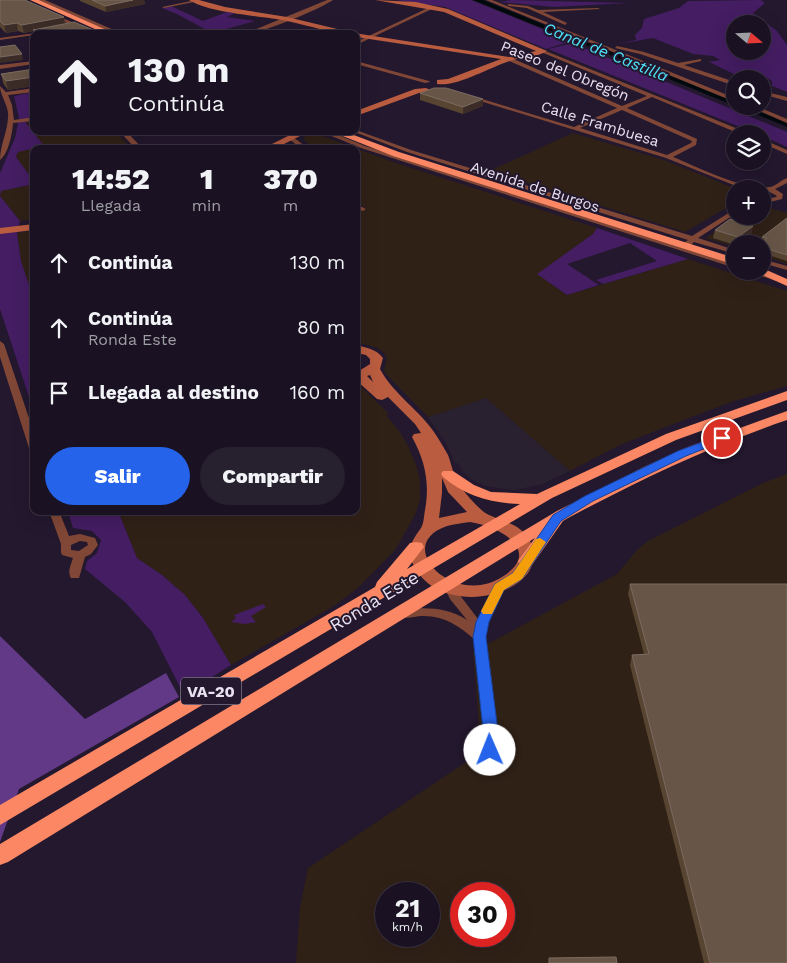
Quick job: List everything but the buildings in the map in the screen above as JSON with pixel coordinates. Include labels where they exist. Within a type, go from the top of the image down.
[{"type":"highway","points":[[28,2],[48,7],[103,30]]},
{"type":"highway","points":[[48,7],[77,24],[94,30]]},
{"type":"highway","name":"Avenida de Burgos","points":[[342,135],[396,154],[449,167]]},
{"type":"highway","name":"Avenida de Burgos","points":[[355,135],[449,167],[465,176],[564,208],[689,242],[726,258]]},
{"type":"highway","name":"Avenida de Burgos","points":[[465,176],[726,254]]},
{"type":"highway","points":[[771,270],[786,276]]},
{"type":"highway","points":[[771,273],[786,276]]},
{"type":"highway","points":[[771,273],[786,276]]},
{"type":"highway","name":"Ronda Este","points":[[0,816],[421,568],[490,521],[671,437],[787,395]]},
{"type":"highway","name":"Ronda Este","points":[[0,855],[393,615],[446,586],[520,538],[589,499],[682,454],[787,415]]},
{"type":"highway","points":[[448,474],[463,487],[483,495],[499,498],[541,498]]},
{"type":"highway","points":[[526,561],[557,518]]},
{"type":"highway","points":[[377,593],[416,547]]},
{"type":"street","points":[[164,7],[193,0],[231,10],[287,19],[334,30]]},
{"type":"street","points":[[257,30],[330,0]]},
{"type":"street","points":[[378,0],[434,7],[454,13],[726,126]]},
{"type":"street","points":[[488,0],[726,96]]},
{"type":"street","points":[[28,2],[90,21],[111,30]]},
{"type":"street","points":[[503,6],[525,6],[589,37],[614,46],[642,52],[726,81]]},
{"type":"street","points":[[48,7],[64,20],[88,30]]},
{"type":"street","points":[[48,7],[90,21]]},
{"type":"street","points":[[360,42],[434,7]]},
{"type":"street","points":[[538,11],[598,10]]},
{"type":"street","points":[[66,27],[77,24]]},
{"type":"street","points":[[0,39],[30,35]]},
{"type":"street","name":"Paseo del Obregón","points":[[360,36],[502,56],[560,83],[695,140],[694,144],[668,158]]},
{"type":"street","points":[[581,38],[589,37]]},
{"type":"street","points":[[360,63],[422,86],[443,90],[449,87],[445,82],[509,59],[543,51]]},
{"type":"street","points":[[660,70],[700,60]]},
{"type":"street","points":[[0,67],[30,63]]},
{"type":"street","points":[[360,112],[422,86]]},
{"type":"street","points":[[0,88],[9,103],[10,122],[6,144],[0,158]]},
{"type":"street","points":[[5,94],[30,91]]},
{"type":"street","points":[[771,95],[787,99]]},
{"type":"street","name":"Calle Frambuesa","points":[[465,96],[668,158],[726,181]]},
{"type":"street","points":[[574,129],[653,96]]},
{"type":"street","points":[[771,114],[787,121]]},
{"type":"street","points":[[10,122],[30,120]]},
{"type":"street","name":"Avenida de Burgos","points":[[360,133],[449,167],[485,174],[595,208],[689,242],[726,250]]},
{"type":"street","points":[[126,135],[136,145]]},
{"type":"street","points":[[275,145],[300,135]]},
{"type":"street","name":"Avenida de Burgos","points":[[340,135],[374,150],[432,169],[465,176],[495,190],[726,263]]},
{"type":"street","points":[[291,138],[301,145]]},
{"type":"street","points":[[389,144],[408,154]]},
{"type":"street","points":[[771,145],[787,152]]},
{"type":"street","points":[[374,150],[396,154]]},
{"type":"street","points":[[432,169],[449,167]]},
{"type":"street","points":[[465,176],[485,174]]},
{"type":"street","points":[[771,200],[780,199],[781,195],[773,189],[787,180]]},
{"type":"street","points":[[495,190],[535,198]]},
{"type":"street","points":[[564,208],[595,222]]},
{"type":"street","points":[[595,208],[620,221]]},
{"type":"street","points":[[667,245],[682,248],[700,233],[726,217]]},
{"type":"street","points":[[0,231],[30,227]]},
{"type":"street","points":[[771,267],[786,276]]},
{"type":"street","points":[[771,274],[786,276]]},
{"type":"street","points":[[0,344],[30,436]]},
{"type":"street","points":[[360,350],[374,355],[378,361],[373,368],[360,373]]},
{"type":"street","points":[[373,368],[379,380],[420,421],[430,436],[453,489],[490,521],[520,538],[525,549],[526,561],[518,576],[499,587],[471,591],[446,586],[430,578],[421,568],[416,558],[416,547],[421,537],[429,528],[446,520],[458,518],[490,521]]},
{"type":"street","points":[[360,377],[382,395],[410,424],[428,454],[436,492],[429,528]]},
{"type":"street","points":[[56,515],[63,532],[66,552],[78,557]]},
{"type":"street","points":[[63,532],[91,540],[93,545],[89,551],[78,557]]},
{"type":"street","points":[[66,544],[72,539],[80,537]]},
{"type":"street","points":[[75,575],[78,557]]},
{"type":"street","points":[[446,586],[470,617],[480,637]]},
{"type":"street","points":[[484,764],[492,739],[480,637],[482,622],[499,587]]},
{"type":"street","points":[[393,615],[426,611],[446,614],[460,621],[480,637]]},
{"type":"shaded area","points":[[396,0],[471,0],[572,41],[546,49],[445,7]]},
{"type":"shaded area","points":[[473,0],[483,0],[582,40],[600,50],[574,41]]},
{"type":"shaded area","points":[[512,0],[629,3],[554,7],[499,2]]},
{"type":"shaded area","points":[[760,0],[764,2],[753,13],[756,15],[726,15],[726,60],[771,60],[771,26],[777,31],[787,45],[787,92],[772,86],[771,70],[726,70],[709,62],[720,60],[713,56],[693,54],[653,38],[614,45],[636,40],[635,35],[642,28],[644,19],[679,8],[688,1]]},
{"type":"shaded area","points":[[171,6],[203,21],[227,12],[235,13],[227,17],[255,21],[223,30],[206,30],[162,8]]},
{"type":"shaded area","points":[[573,43],[726,107],[726,115],[746,115],[770,125],[735,125],[548,49]]},
{"type":"shaded area","points":[[30,94],[30,118],[26,123],[30,128],[30,135],[35,135],[43,145],[30,145],[30,149],[18,152],[16,157],[30,176],[30,185],[1,191],[0,196],[0,173],[15,138],[19,118],[14,96]]},
{"type":"shaded area","points":[[30,122],[30,135],[119,135],[128,145],[30,145],[30,176],[16,157],[26,123]]},
{"type":"shaded area","points":[[771,125],[787,132],[787,147],[771,140]]},
{"type":"shaded area","points":[[573,133],[664,160],[726,185],[726,208],[685,232],[489,171]]},
{"type":"shaded area","points":[[307,135],[320,135],[347,145],[309,145],[303,138]]},
{"type":"shaded area","points":[[360,150],[597,228],[593,234],[538,274],[567,295],[688,259],[726,271],[726,280],[753,280],[787,291],[787,386],[734,401],[681,421],[620,445],[570,471],[486,398],[428,417],[386,374],[384,370],[387,358],[384,353],[378,348],[360,343],[360,211],[366,210],[360,203]]},
{"type":"shaded area","points":[[30,185],[30,220],[20,221],[0,196],[0,191]]},
{"type":"shaded area","points":[[0,196],[20,221],[17,233],[21,261],[30,288],[30,400],[0,309]]},
{"type":"shaded area","points":[[771,208],[787,213],[787,264],[771,259],[771,235],[726,235],[726,244],[705,238],[726,225],[771,225]]},
{"type":"shaded area","points":[[597,228],[688,259],[603,284],[596,280],[657,261],[630,243],[567,264],[599,285],[567,295],[537,274],[593,234]]},
{"type":"shaded area","points":[[30,231],[30,288],[21,261],[17,233]]},
{"type":"shaded area","points":[[360,386],[389,414],[386,415],[400,432],[416,464],[420,481],[420,500],[416,513],[396,549],[359,587],[334,606],[231,665],[203,618],[185,595],[162,575],[137,558],[120,515],[360,515]]},
{"type":"shaded area","points":[[486,398],[570,471],[540,485],[513,490],[485,486],[471,479],[462,471],[458,463],[455,463],[446,443],[428,417]]},
{"type":"shaded area","points":[[787,474],[787,963],[296,963],[300,907],[308,868],[481,752],[473,652],[617,574],[637,550],[648,541],[763,483]]},
{"type":"shaded area","points":[[69,515],[120,515],[137,558],[162,575],[185,595],[203,618],[231,665],[184,695],[152,632],[125,602],[85,569],[87,561],[97,553],[101,540],[92,531],[73,528]]},
{"type":"shaded area","points":[[263,604],[266,607],[251,616],[256,622],[245,624],[231,622],[236,618],[234,615]]},
{"type":"shaded area","points":[[0,636],[85,719],[166,673],[179,697],[19,789],[0,842]]},
{"type":"waterway","name":"Canal de Castilla","points":[[588,44],[726,100]]},
{"type":"waterway","name":"Canal de Castilla","points":[[762,115],[787,125]]},
{"type":"slow traffic","points":[[488,611],[499,587],[518,576],[540,542]]},
{"type":"route","points":[[490,750],[492,739],[480,637],[482,622],[499,587],[518,576],[526,561],[557,518],[589,499],[650,469],[722,438]]}]
